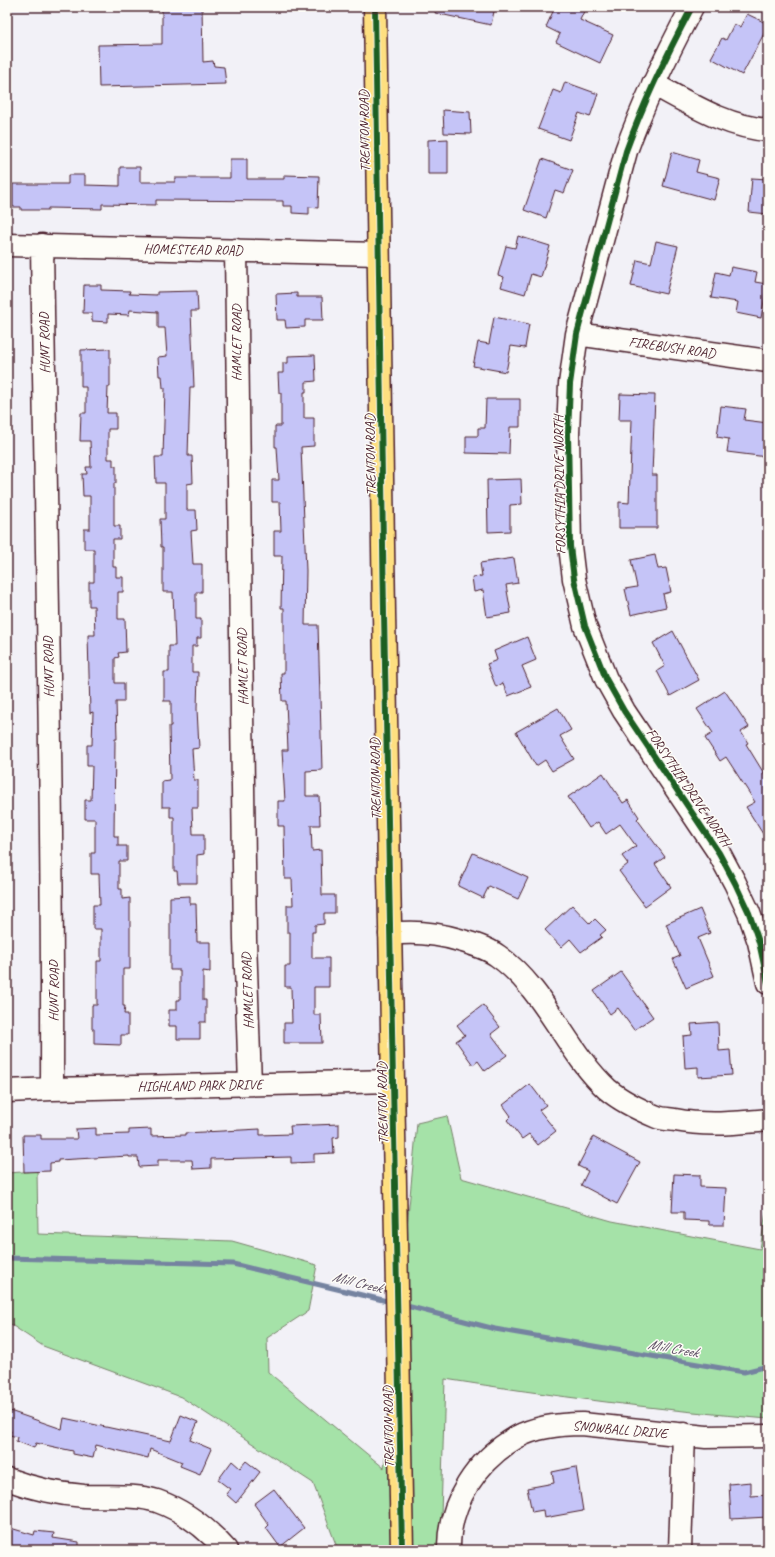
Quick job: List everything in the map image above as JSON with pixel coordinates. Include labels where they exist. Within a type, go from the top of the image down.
[{"type":"main road","name":"TRENTON ROAD","points":[[375,7],[378,254],[402,1550]]},
{"type":"street","name":"FORSYTHIA DRIVE NORTH","points":[[691,7],[653,84],[635,126],[626,152],[577,334],[570,384],[568,434],[570,546],[574,579],[585,626],[606,680],[624,711],[719,853],[736,883],[760,942],[768,983]]},
{"type":"street","points":[[653,84],[710,114],[742,125],[768,130]]},
{"type":"street","name":"HOMESTEAD ROAD","points":[[7,245],[378,254]]},
{"type":"street","name":"HUNT ROAD","points":[[42,245],[53,894],[52,1089]]},
{"type":"street","name":"HAMLET ROAD","points":[[236,250],[245,940],[250,1084]]},
{"type":"street","name":"FIREBUSH ROAD","points":[[577,334],[768,361]]},
{"type":"street","points":[[390,934],[418,932],[449,937],[482,947],[498,955],[530,986],[592,1073],[608,1090],[627,1103],[658,1117],[686,1123],[718,1125],[768,1120]]},
{"type":"street","name":"HIGHLAND PARK DRIVE","points":[[7,1091],[393,1081]]},
{"type":"street","name":"SNOWBALL DRIVE","points":[[449,1550],[452,1521],[459,1499],[472,1478],[485,1462],[507,1444],[518,1437],[540,1428],[568,1424],[582,1424],[706,1437],[768,1436]]},
{"type":"street","points":[[680,1550],[684,1434]]},
{"type":"street","points":[[7,1479],[41,1490],[82,1496],[142,1498],[157,1501],[193,1519],[209,1531],[226,1550]]},
{"type":"green space","points":[[447,1116],[461,1178],[612,1221],[760,1249],[768,1199],[768,1419],[606,1402],[445,1379],[440,1550],[338,1550],[313,1483],[181,1397],[43,1346],[7,1322],[7,1173],[37,1171],[38,1234],[232,1241],[317,1265],[308,1311],[267,1338],[268,1372],[384,1468],[417,1123]]},
{"type":"building","points":[[162,7],[202,7],[203,62],[213,61],[214,66],[224,67],[226,84],[99,87],[98,45],[162,44]]},
{"type":"building","points":[[436,7],[495,7],[491,25],[435,13]]},
{"type":"building","points":[[555,7],[586,7],[580,20],[613,35],[600,63],[556,42],[560,34],[546,27]]},
{"type":"building","points":[[747,14],[768,24],[768,26],[742,75],[711,58],[722,38],[726,40],[734,24],[740,27]]},
{"type":"building","points":[[565,82],[598,94],[590,117],[579,113],[569,140],[538,129],[553,90],[561,93]]},
{"type":"building","points":[[443,110],[470,112],[471,134],[444,133]]},
{"type":"building","points":[[448,139],[448,174],[428,174],[428,140]]},
{"type":"building","points":[[672,152],[699,160],[696,172],[720,178],[714,200],[663,186]]},
{"type":"building","points":[[230,159],[247,159],[247,179],[284,179],[284,175],[319,176],[318,208],[309,207],[309,214],[292,213],[292,206],[283,206],[283,201],[156,200],[156,205],[102,204],[102,209],[48,208],[48,210],[21,210],[21,207],[13,207],[13,184],[68,184],[68,175],[85,175],[85,185],[120,186],[120,167],[140,167],[140,182],[175,182],[175,178],[230,178]]},
{"type":"building","points":[[542,159],[573,170],[564,193],[555,190],[546,218],[524,210]]},
{"type":"building","points":[[752,178],[768,179],[768,214],[749,212]]},
{"type":"building","points":[[518,236],[550,246],[541,277],[531,274],[525,294],[501,287],[504,277],[498,275],[506,246],[515,248]]},
{"type":"building","points":[[656,241],[678,246],[666,294],[631,286],[637,260],[651,263]]},
{"type":"building","points":[[731,267],[757,272],[755,282],[767,284],[761,318],[736,313],[738,302],[711,298],[716,272],[729,275]]},
{"type":"building","points":[[84,285],[101,285],[101,290],[130,291],[129,294],[157,295],[157,292],[197,291],[198,311],[191,311],[194,387],[190,387],[188,456],[192,456],[193,483],[187,484],[187,510],[196,510],[197,530],[191,531],[193,564],[202,564],[202,592],[196,592],[196,619],[201,619],[201,638],[197,638],[197,646],[192,646],[192,672],[198,672],[197,709],[199,748],[192,749],[194,780],[198,780],[198,808],[192,808],[193,834],[204,834],[204,854],[197,855],[197,883],[178,883],[177,871],[174,871],[174,817],[170,817],[170,807],[162,807],[162,781],[170,780],[169,726],[171,726],[171,701],[164,701],[164,672],[169,672],[169,646],[175,646],[173,592],[163,592],[163,547],[161,547],[160,519],[165,519],[165,483],[156,483],[155,457],[163,457],[165,388],[163,388],[162,376],[159,376],[158,357],[167,356],[165,328],[158,328],[158,312],[130,310],[129,315],[108,314],[108,322],[92,321],[92,313],[83,313]]},
{"type":"building","points":[[297,293],[297,297],[322,297],[323,320],[305,320],[305,327],[286,328],[285,320],[277,320],[276,294]]},
{"type":"building","points":[[494,317],[529,324],[525,348],[511,346],[506,372],[473,366],[478,342],[489,344]]},
{"type":"building","points":[[110,349],[110,387],[108,387],[107,413],[116,413],[116,429],[108,429],[108,459],[113,459],[113,466],[116,466],[116,483],[114,483],[114,526],[120,526],[120,539],[113,539],[113,567],[116,567],[116,577],[123,577],[123,592],[118,592],[118,619],[125,619],[126,652],[118,653],[119,657],[115,658],[115,683],[124,683],[124,702],[116,702],[117,739],[115,739],[114,836],[118,836],[118,846],[127,846],[127,861],[119,861],[119,889],[122,889],[122,899],[130,898],[130,969],[123,969],[123,1006],[125,1006],[124,1014],[128,1014],[128,1035],[121,1035],[121,1045],[94,1044],[94,1029],[92,1029],[92,1005],[97,1005],[97,961],[101,961],[101,929],[93,929],[93,905],[100,905],[99,874],[91,874],[91,853],[95,853],[95,819],[85,819],[85,800],[91,800],[92,766],[87,766],[87,745],[92,745],[93,712],[90,713],[88,635],[95,635],[94,606],[89,606],[89,582],[94,582],[94,549],[84,549],[84,529],[90,529],[90,496],[83,496],[82,474],[87,474],[86,467],[91,467],[90,441],[80,441],[81,413],[86,413],[86,387],[81,387],[81,350]]},
{"type":"building","points":[[315,355],[316,381],[306,382],[306,392],[304,392],[304,418],[314,418],[314,446],[301,447],[306,571],[305,625],[318,625],[322,770],[306,771],[306,796],[319,796],[320,825],[311,825],[312,851],[321,850],[322,895],[335,895],[335,913],[324,913],[324,924],[315,925],[315,932],[312,932],[312,958],[329,958],[329,987],[314,987],[314,1015],[321,1015],[322,1043],[284,1043],[284,1023],[292,1023],[291,987],[285,987],[285,966],[290,966],[290,932],[287,932],[287,905],[293,905],[292,879],[285,879],[284,826],[278,826],[278,801],[285,801],[282,750],[288,750],[286,701],[282,701],[281,673],[284,673],[284,608],[281,608],[282,556],[274,556],[274,531],[281,531],[280,502],[272,502],[272,480],[279,480],[277,447],[275,447],[275,426],[281,426],[281,393],[279,393],[278,373],[283,373],[283,363],[288,363],[288,356]]},
{"type":"building","points":[[620,394],[655,395],[652,475],[657,475],[657,528],[619,528],[619,502],[629,503],[632,420],[619,420]]},
{"type":"building","points":[[486,399],[520,399],[520,427],[510,427],[509,454],[466,453],[466,436],[478,436],[478,428],[485,428]]},
{"type":"building","points":[[721,406],[746,409],[744,420],[768,423],[767,457],[727,452],[729,439],[717,437]]},
{"type":"building","points":[[521,479],[522,504],[510,505],[510,531],[488,532],[487,480]]},
{"type":"building","points":[[655,555],[658,569],[666,568],[671,592],[663,594],[666,607],[631,615],[625,589],[637,587],[631,560]]},
{"type":"building","points":[[514,558],[518,583],[506,585],[511,613],[487,617],[483,590],[474,592],[472,577],[482,576],[480,563]]},
{"type":"building","points":[[673,631],[699,680],[670,696],[657,671],[665,666],[653,643]]},
{"type":"building","points":[[527,637],[536,660],[522,666],[531,687],[508,696],[503,683],[496,687],[487,664],[497,660],[494,651]]},
{"type":"building","points":[[725,691],[749,727],[741,732],[748,743],[746,744],[768,780],[768,842],[746,807],[755,802],[726,757],[720,761],[705,738],[713,733],[697,709]]},
{"type":"building","points":[[558,708],[571,730],[560,736],[574,759],[552,771],[545,760],[536,766],[516,732]]},
{"type":"building","points":[[603,773],[623,803],[628,800],[639,817],[637,819],[665,857],[655,864],[671,887],[645,906],[619,871],[628,864],[622,856],[636,846],[620,824],[606,834],[598,822],[589,828],[568,797]]},
{"type":"building","points":[[473,853],[528,878],[518,899],[489,886],[483,898],[458,886]]},
{"type":"building","points":[[190,896],[190,904],[196,904],[197,942],[210,942],[210,972],[203,971],[203,1000],[206,1000],[206,1022],[200,1022],[200,1039],[177,1039],[177,1026],[169,1026],[169,1010],[177,1010],[177,1000],[180,1000],[180,970],[170,970],[170,897]]},
{"type":"building","points":[[572,905],[590,924],[595,919],[606,930],[600,935],[602,937],[581,952],[570,939],[561,947],[545,930]]},
{"type":"building","points":[[700,909],[710,933],[698,938],[714,976],[686,988],[673,959],[680,956],[666,924]]},
{"type":"building","points":[[621,972],[653,1017],[634,1030],[618,1008],[610,1014],[594,991]]},
{"type":"building","points":[[483,1005],[500,1027],[491,1034],[507,1055],[485,1071],[478,1061],[473,1065],[456,1041],[465,1035],[457,1025]]},
{"type":"building","points":[[718,1022],[719,1051],[730,1050],[732,1075],[698,1077],[698,1067],[685,1068],[683,1036],[692,1035],[691,1024]]},
{"type":"building","points":[[530,1084],[546,1105],[539,1110],[556,1131],[538,1145],[529,1134],[522,1139],[507,1120],[511,1116],[503,1105]]},
{"type":"building","points":[[339,1124],[339,1137],[333,1138],[334,1153],[314,1154],[314,1162],[291,1163],[291,1157],[211,1159],[211,1168],[193,1169],[192,1160],[158,1160],[158,1166],[139,1167],[138,1157],[129,1156],[58,1160],[58,1162],[50,1163],[50,1171],[24,1172],[23,1135],[41,1135],[41,1139],[77,1139],[76,1129],[96,1128],[96,1135],[129,1134],[129,1130],[151,1129],[151,1136],[260,1129],[260,1135],[291,1134],[290,1126]]},
{"type":"building","points":[[593,1137],[640,1162],[617,1204],[581,1185],[588,1171],[578,1166]]},
{"type":"building","points":[[674,1174],[700,1175],[700,1187],[726,1188],[724,1225],[709,1225],[709,1221],[684,1220],[684,1212],[672,1212]]},
{"type":"building","points":[[7,1410],[62,1429],[64,1418],[171,1441],[181,1415],[198,1422],[190,1440],[211,1449],[200,1474],[180,1466],[182,1462],[150,1449],[148,1458],[96,1445],[93,1458],[73,1454],[73,1451],[36,1443],[34,1448],[16,1441],[17,1437],[10,1435],[11,1431],[7,1429]]},
{"type":"building","points":[[232,1461],[240,1468],[246,1461],[260,1472],[236,1503],[226,1494],[230,1489],[218,1480]]},
{"type":"building","points":[[576,1467],[583,1511],[544,1518],[543,1510],[532,1512],[527,1488],[554,1483],[552,1472]]},
{"type":"building","points":[[751,1482],[751,1496],[768,1495],[768,1517],[731,1519],[729,1484]]},
{"type":"building","points":[[274,1489],[304,1528],[280,1547],[266,1528],[269,1525],[254,1504]]},
{"type":"building","points":[[7,1527],[34,1535],[35,1531],[54,1533],[53,1538],[79,1542],[79,1550],[7,1550]]},
{"type":"waterway","name":"Mill Creek","points":[[7,1258],[233,1264],[391,1302]]},
{"type":"waterway","name":"Mill Creek","points":[[403,1305],[495,1329],[744,1372],[768,1366]]},
{"type":"cycle path","points":[[375,7],[384,613],[402,1550]]},
{"type":"cycle path","points":[[692,7],[656,78],[626,151],[577,334],[570,384],[568,434],[570,546],[574,579],[585,626],[606,679],[624,711],[719,853],[735,883],[749,913],[759,942],[768,983]]}]
